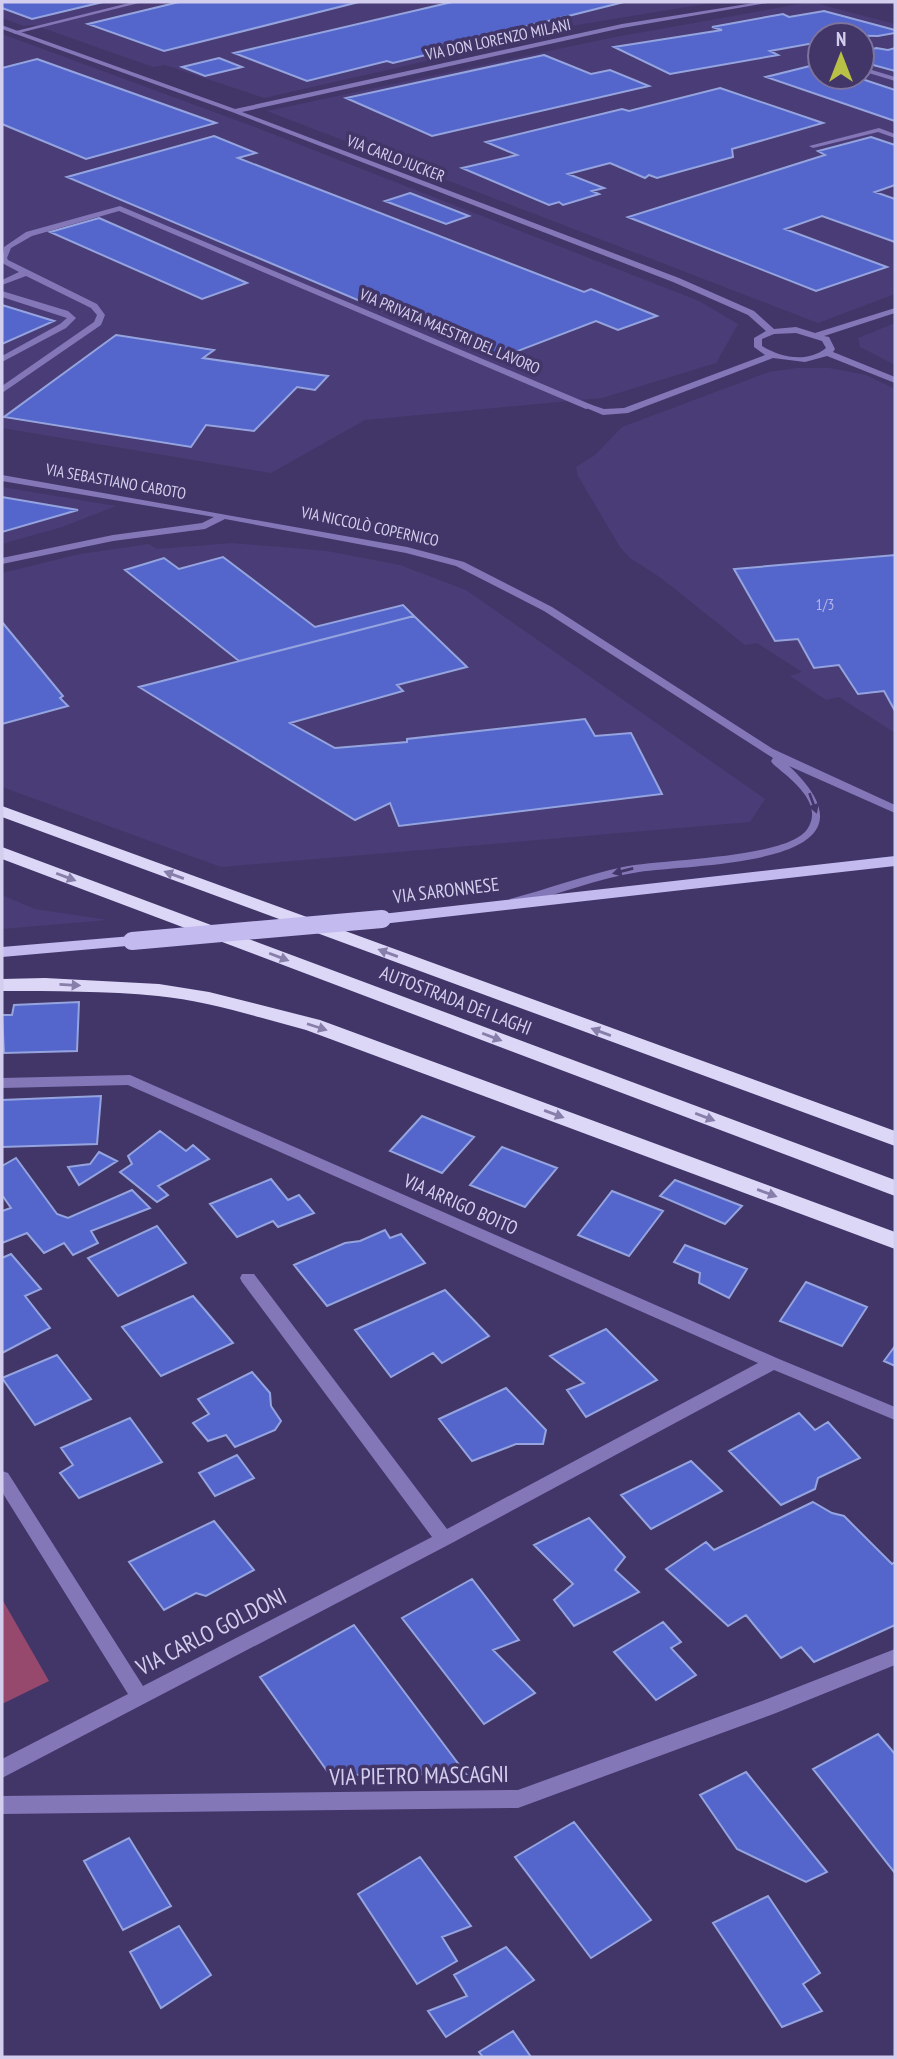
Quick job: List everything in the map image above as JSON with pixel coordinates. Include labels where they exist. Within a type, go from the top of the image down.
[{"type":"highway","name":"AUTOSTRADA DEI LAGHI","points":[[2,811],[895,1139]]},
{"type":"highway","name":"AUTOSTRADA DEI LAGHI","points":[[2,853],[895,1188]]},
{"type":"highway","points":[[2,985],[44,984],[159,990],[209,998],[313,1025],[895,1241]]},
{"type":"highway","points":[[635,1044],[692,1058],[895,1124]]},
{"type":"main road","name":"VIA SARONNESE","points":[[2,952],[382,919],[895,861]]},
{"type":"street","points":[[15,32],[140,2]]},
{"type":"street","name":"VIA DON LORENZO MILANI","points":[[234,111],[622,26],[770,2]]},
{"type":"street","name":"VIA CARLO JUCKER","points":[[2,27],[234,111],[676,280],[751,313],[772,332]]},
{"type":"street","points":[[876,73],[895,79]]},
{"type":"street","points":[[813,146],[879,130],[895,135]]},
{"type":"street","name":"VIA PRIVATA MAESTRI DEL LAVORO","points":[[27,272],[3,258],[8,247],[29,234],[120,208],[603,412],[625,411],[773,355]]},
{"type":"street","points":[[2,283],[27,272],[94,306],[101,315],[98,323],[2,390]]},
{"type":"street","points":[[2,294],[65,313],[72,318],[63,326],[2,359]]},
{"type":"street","points":[[818,335],[895,310]]},
{"type":"street","points":[[827,353],[831,344],[818,335],[796,330],[772,332],[758,338],[757,343],[758,347],[773,355],[808,359],[827,353],[895,380]]},
{"type":"street","name":"VIA SEBASTIANO CABOTO","points":[[2,478],[224,516]]},
{"type":"street","points":[[2,561],[113,538],[205,526],[224,516]]},
{"type":"street","name":"VIA NICCOLÒ COPERNICO","points":[[224,516],[407,550],[460,564],[548,608],[769,752],[895,809]]},
{"type":"street","name":"VIA NICCOLÒ COPERNICO","points":[[508,904],[636,868],[762,853],[794,846],[809,835],[818,823],[817,809],[811,794],[769,752]]},
{"type":"street","name":"VIA ARRIGO BOITO","points":[[2,1083],[130,1080],[895,1414]]},
{"type":"street","points":[[248,1278],[444,1539]]},
{"type":"street","name":"VIA CARLO GOLDONI","points":[[2,1769],[444,1539],[773,1363]]},
{"type":"street","points":[[2,1478],[139,1696]]},
{"type":"street","name":"VIA PIETRO MASCAGNI","points":[[2,1805],[518,1798],[769,1707],[895,1657]]},
{"type":"shaded area","points":[[2,2],[717,2],[528,33],[532,37],[264,98],[165,65],[153,67],[34,25],[24,26],[2,18]]},
{"type":"shaded area","points":[[811,2],[895,24],[895,294],[818,323],[267,111],[610,38]]},
{"type":"shaded area","points":[[2,34],[252,126],[699,301],[738,324],[716,363],[602,398],[365,420],[271,473],[2,428]]},
{"type":"shaded area","points":[[895,323],[895,365],[860,347],[858,338]]},
{"type":"shaded area","points":[[796,368],[829,368],[866,375],[895,389],[895,733],[839,697],[826,700],[790,676],[802,672],[757,643],[745,645],[661,578],[630,558],[620,547],[578,476],[576,467],[595,455],[622,427],[769,372]]},
{"type":"shaded area","points":[[2,487],[116,506],[62,527],[2,544]]},
{"type":"shaded area","points":[[232,543],[327,551],[400,565],[466,590],[765,799],[750,822],[221,867],[2,787],[2,573],[80,554],[149,544],[157,549]]},
{"type":"shaded area","points":[[2,895],[35,909],[108,920],[2,929]]},
{"type":"shaded area","points":[[2,1599],[49,1681],[2,1704]]},
{"type":"building","points":[[2,2],[103,2],[32,19],[2,8]]},
{"type":"building","points":[[179,2],[359,2],[164,51],[88,24]]},
{"type":"building","points":[[452,2],[624,2],[429,51],[434,53],[393,63],[387,61],[307,81],[234,53]]},
{"type":"building","points":[[824,11],[861,21],[806,21],[806,45],[770,51],[778,55],[670,74],[614,47],[722,30],[712,27],[783,14],[789,17]]},
{"type":"building","points":[[876,25],[895,30],[895,33],[878,36]]},
{"type":"building","points":[[876,48],[895,48],[895,71],[876,66]]},
{"type":"building","points":[[544,55],[591,74],[610,70],[649,86],[432,136],[346,98]]},
{"type":"building","points":[[219,58],[242,67],[205,76],[182,67]]},
{"type":"building","points":[[37,59],[216,123],[86,159],[2,124],[2,68]]},
{"type":"building","points":[[806,67],[806,91],[766,77]]},
{"type":"building","points":[[876,84],[895,90],[895,121],[807,91],[876,91]]},
{"type":"building","points":[[720,88],[823,123],[732,149],[733,157],[657,178],[649,175],[645,178],[610,163],[568,174],[604,188],[592,191],[599,194],[563,205],[559,202],[549,205],[462,168],[517,155],[486,142]]},
{"type":"building","points":[[214,136],[256,153],[238,158],[584,292],[591,289],[657,316],[618,330],[596,321],[497,359],[67,177]]},
{"type":"building","points":[[871,137],[895,145],[895,185],[875,192],[895,199],[895,242],[822,216],[785,229],[887,267],[816,291],[628,217],[825,155],[818,151]]},
{"type":"building","points":[[410,193],[469,216],[446,224],[385,201]]},
{"type":"building","points":[[99,218],[247,283],[202,299],[50,232]]},
{"type":"building","points":[[2,305],[54,321],[2,344]]},
{"type":"building","points":[[116,335],[214,350],[203,358],[328,376],[315,390],[297,387],[254,431],[206,425],[191,447],[4,417]]},
{"type":"building","points":[[2,497],[78,510],[2,532]]},
{"type":"building","points":[[895,555],[895,711],[884,691],[858,694],[839,665],[814,668],[798,639],[775,641],[734,569]]},
{"type":"building","points":[[223,557],[315,627],[403,605],[414,616],[239,661],[125,570],[164,558],[179,569]]},
{"type":"building","points":[[414,616],[467,667],[397,685],[403,691],[290,723],[335,748],[407,742],[407,739],[585,719],[595,736],[631,733],[662,794],[399,826],[390,803],[355,820],[139,687]]},
{"type":"building","points":[[2,622],[63,696],[60,698],[68,706],[2,724]]},
{"type":"building","points":[[79,1002],[77,1051],[4,1053],[2,1015],[12,1015],[14,1005]]},
{"type":"building","points":[[101,1096],[97,1144],[2,1147],[2,1100]]},
{"type":"building","points":[[422,1116],[474,1137],[442,1173],[390,1151]]},
{"type":"building","points":[[160,1131],[186,1151],[193,1145],[209,1159],[158,1186],[168,1195],[157,1202],[120,1172],[132,1164],[128,1156]]},
{"type":"building","points":[[502,1147],[557,1168],[525,1207],[470,1185]]},
{"type":"building","points":[[99,1152],[117,1161],[79,1185],[68,1167],[90,1164]]},
{"type":"building","points":[[16,1158],[57,1214],[68,1218],[132,1190],[150,1208],[91,1231],[98,1243],[73,1255],[64,1243],[44,1253],[27,1233],[2,1243],[2,1211],[11,1208],[2,1195],[2,1166]]},
{"type":"building","points":[[271,1179],[288,1200],[299,1195],[314,1213],[278,1227],[273,1221],[237,1237],[210,1204]]},
{"type":"building","points":[[675,1180],[742,1206],[725,1224],[660,1196]]},
{"type":"building","points":[[612,1191],[663,1211],[629,1256],[578,1235]]},
{"type":"building","points":[[157,1226],[186,1263],[118,1296],[88,1258]]},
{"type":"building","points":[[385,1230],[390,1238],[401,1234],[425,1263],[327,1306],[294,1265],[345,1243],[360,1241]]},
{"type":"building","points":[[685,1245],[747,1269],[729,1298],[699,1283],[700,1273],[674,1262]]},
{"type":"building","points":[[11,1254],[41,1289],[25,1296],[50,1328],[2,1353],[2,1258]]},
{"type":"building","points":[[806,1282],[867,1307],[842,1346],[780,1321]]},
{"type":"building","points":[[445,1290],[489,1336],[442,1363],[433,1353],[391,1377],[355,1330]]},
{"type":"building","points":[[193,1296],[233,1343],[161,1376],[122,1327]]},
{"type":"building","points":[[606,1329],[657,1380],[586,1417],[567,1390],[584,1383],[550,1356]]},
{"type":"building","points":[[895,1346],[895,1366],[884,1361]]},
{"type":"building","points":[[57,1355],[91,1399],[35,1425],[2,1378]]},
{"type":"building","points":[[252,1372],[270,1393],[271,1406],[281,1421],[275,1430],[235,1447],[226,1435],[208,1441],[193,1423],[209,1414],[198,1399]]},
{"type":"building","points":[[506,1388],[546,1430],[543,1444],[516,1444],[472,1461],[439,1419]]},
{"type":"building","points":[[799,1413],[815,1430],[828,1422],[860,1458],[818,1478],[815,1489],[781,1505],[729,1451]]},
{"type":"building","points":[[130,1418],[162,1462],[79,1498],[60,1473],[73,1465],[61,1448]]},
{"type":"building","points":[[237,1455],[254,1478],[215,1496],[199,1473]]},
{"type":"building","points":[[691,1461],[722,1491],[651,1529],[621,1495]]},
{"type":"building","points":[[813,1502],[832,1513],[844,1516],[892,1564],[895,1562],[895,1625],[814,1662],[801,1647],[781,1658],[746,1615],[728,1626],[666,1569],[706,1542],[714,1550]]},
{"type":"building","points":[[589,1518],[625,1557],[615,1570],[639,1592],[574,1626],[554,1600],[573,1584],[534,1545]]},
{"type":"building","points":[[214,1521],[254,1570],[206,1596],[196,1593],[164,1610],[129,1562]]},
{"type":"building","points":[[472,1579],[519,1640],[493,1650],[535,1693],[484,1724],[402,1618]]},
{"type":"building","points":[[663,1622],[681,1642],[671,1648],[696,1675],[656,1700],[614,1652]]},
{"type":"building","points":[[354,1625],[466,1774],[330,1775],[260,1677]]},
{"type":"building","points":[[878,1734],[895,1754],[895,1873],[813,1769]]},
{"type":"building","points":[[746,1772],[827,1872],[806,1882],[737,1849],[700,1795]]},
{"type":"building","points":[[574,1822],[651,1920],[591,1958],[515,1857]]},
{"type":"building","points":[[129,1838],[171,1906],[123,1930],[84,1861]]},
{"type":"building","points":[[420,1857],[471,1926],[442,1937],[457,1961],[417,1984],[358,1894]]},
{"type":"building","points":[[768,1896],[820,1973],[803,1984],[822,2011],[782,2027],[713,1923]]},
{"type":"building","points":[[179,1926],[211,1975],[161,2008],[130,1952]]},
{"type":"building","points":[[506,1947],[534,1980],[446,2037],[428,2011],[467,1996],[454,1975]]},
{"type":"building","points":[[513,2031],[531,2057],[483,2057],[479,2052]]}]
